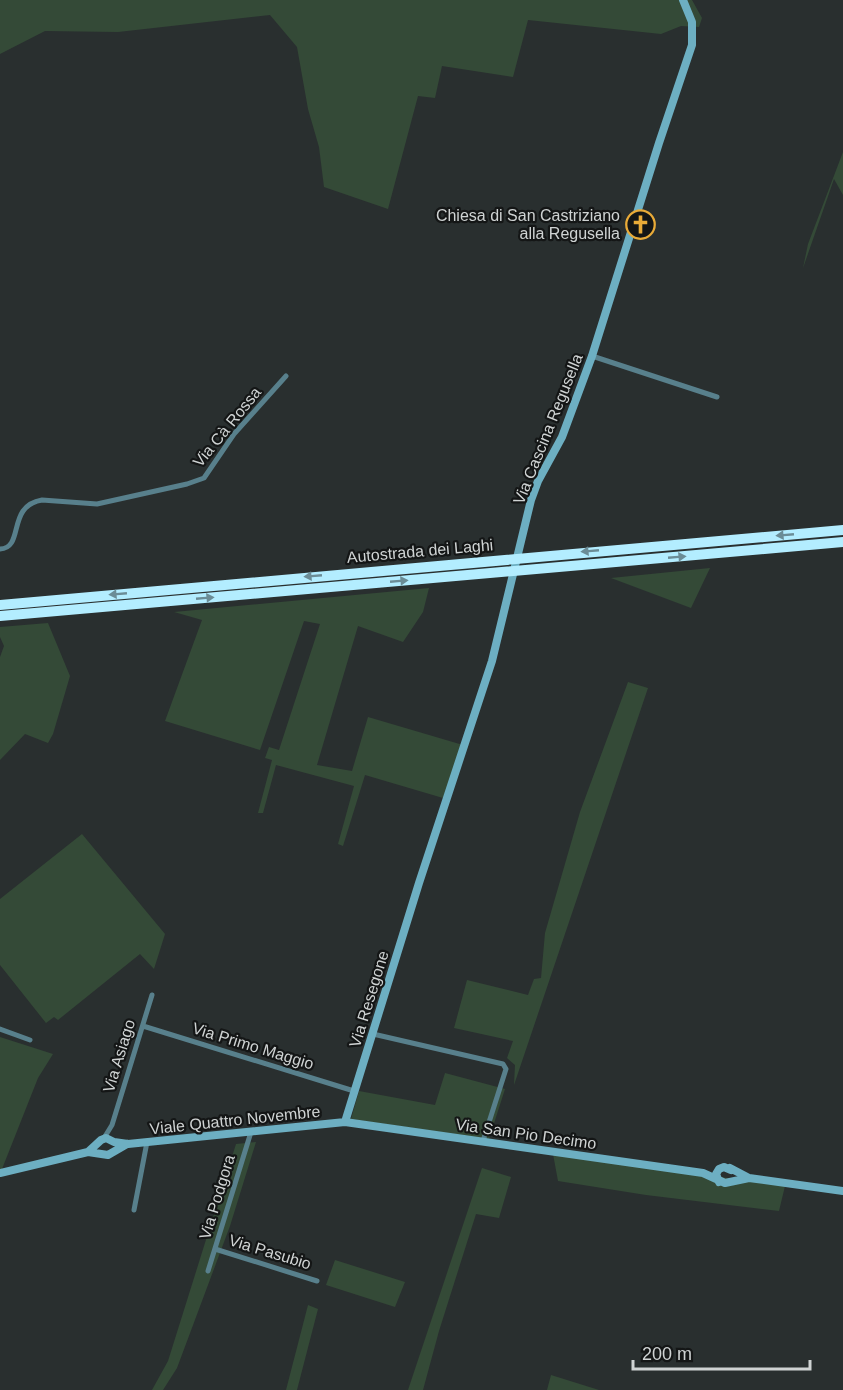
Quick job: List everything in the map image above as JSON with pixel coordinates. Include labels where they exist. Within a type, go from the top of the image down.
[{"type":"highway","name":"Autostrada dei Laghi","points":[[0,605],[843,530]]},
{"type":"highway","name":"Autostrada dei Laghi","points":[[0,616],[843,542]]},
{"type":"street","name":"Via Cascina Regusella","points":[[419,883],[492,661],[538,481],[562,436],[592,356],[692,45],[692,21],[683,0]]},
{"type":"street","points":[[592,356],[717,397]]},
{"type":"street","name":"Via Cà Rossa","points":[[0,549],[8,548],[13,543],[16,524],[20,516],[24,509],[35,501],[97,504],[187,484],[204,478],[234,435],[286,376]]},
{"type":"street","name":"Via Resegone","points":[[345,1122],[419,883]]},
{"type":"street","name":"Via Asiago","points":[[108,1142],[152,995]]},
{"type":"street","name":"Via Primo Maggio","points":[[143,1026],[354,1091]]},
{"type":"street","points":[[0,1029],[30,1040]]},
{"type":"street","points":[[373,1034],[503,1064],[506,1069],[483,1141]]},
{"type":"street","name":"Via San Pio Decimo","points":[[345,1122],[703,1173],[724,1182]]},
{"type":"street","name":"Viale Quattro Novembre","points":[[108,1142],[128,1144],[345,1122]]},
{"type":"street","name":"Via Podgora","points":[[208,1271],[251,1132]]},
{"type":"street","points":[[0,1173],[88,1152],[108,1142]]},
{"type":"street","points":[[102,1154],[98,1149],[108,1142]]},
{"type":"street","points":[[88,1152],[110,1154],[108,1142]]},
{"type":"street","points":[[134,1210],[147,1142]]},
{"type":"street","points":[[726,1168],[749,1178],[843,1191]]},
{"type":"street","points":[[724,1182],[733,1177],[726,1168]]},
{"type":"street","points":[[724,1182],[716,1174],[726,1168]]},
{"type":"street","name":"Via San Pio Decimo","points":[[703,1173],[726,1168]]},
{"type":"street","points":[[724,1182],[749,1178]]},
{"type":"street","name":"Via Pasubio","points":[[215,1249],[317,1281]]},
{"type":"green space","points":[[0,0],[692,0],[702,18],[699,27],[681,26],[661,34],[528,20],[513,77],[442,66],[435,98],[418,96],[388,209],[324,187],[319,147],[308,109],[297,47],[270,15],[118,32],[45,31],[0,54]]},
{"type":"green space","points":[[843,152],[843,195],[834,179],[803,268],[808,244]]},
{"type":"green space","points":[[710,568],[691,608],[611,578]]},
{"type":"green space","points":[[429,588],[423,612],[403,642],[358,626],[317,765],[352,771],[368,717],[463,745],[443,798],[365,775],[343,846],[338,844],[354,786],[276,765],[263,813],[258,813],[272,760],[265,758],[269,747],[279,750],[320,624],[304,621],[260,750],[165,721],[202,620],[174,612]]},
{"type":"green space","points":[[48,623],[70,676],[53,734],[48,743],[25,734],[0,760],[0,657],[4,646],[0,637],[0,627]]},
{"type":"green space","points":[[628,682],[648,688],[514,1085],[515,1065],[507,1058],[513,1041],[454,1028],[467,980],[528,995],[534,979],[541,978],[545,933],[580,812]]},
{"type":"green space","points":[[82,834],[165,934],[154,969],[140,954],[58,1020],[54,1017],[46,1023],[0,965],[0,899]]},
{"type":"green space","points":[[0,1037],[53,1054],[38,1078],[2,1169],[0,1169]]},
{"type":"green space","points":[[445,1073],[505,1089],[489,1139],[351,1119],[359,1091],[435,1105]]},
{"type":"green space","points":[[256,1142],[230,1226],[177,1368],[163,1390],[152,1390],[168,1361],[236,1144]]},
{"type":"green space","points":[[553,1154],[785,1186],[779,1211],[646,1195],[558,1181]]},
{"type":"green space","points":[[482,1168],[511,1177],[499,1218],[476,1214],[423,1390],[408,1390]]},
{"type":"green space","points":[[335,1260],[405,1282],[395,1307],[326,1285]]},
{"type":"green space","points":[[308,1305],[318,1309],[297,1390],[286,1390]]},
{"type":"green space","points":[[551,1375],[599,1390],[547,1390]]},
{"type":"place","name":"Chiesa di San Castriziano alla Regusella","points":[[641,224]]}]
